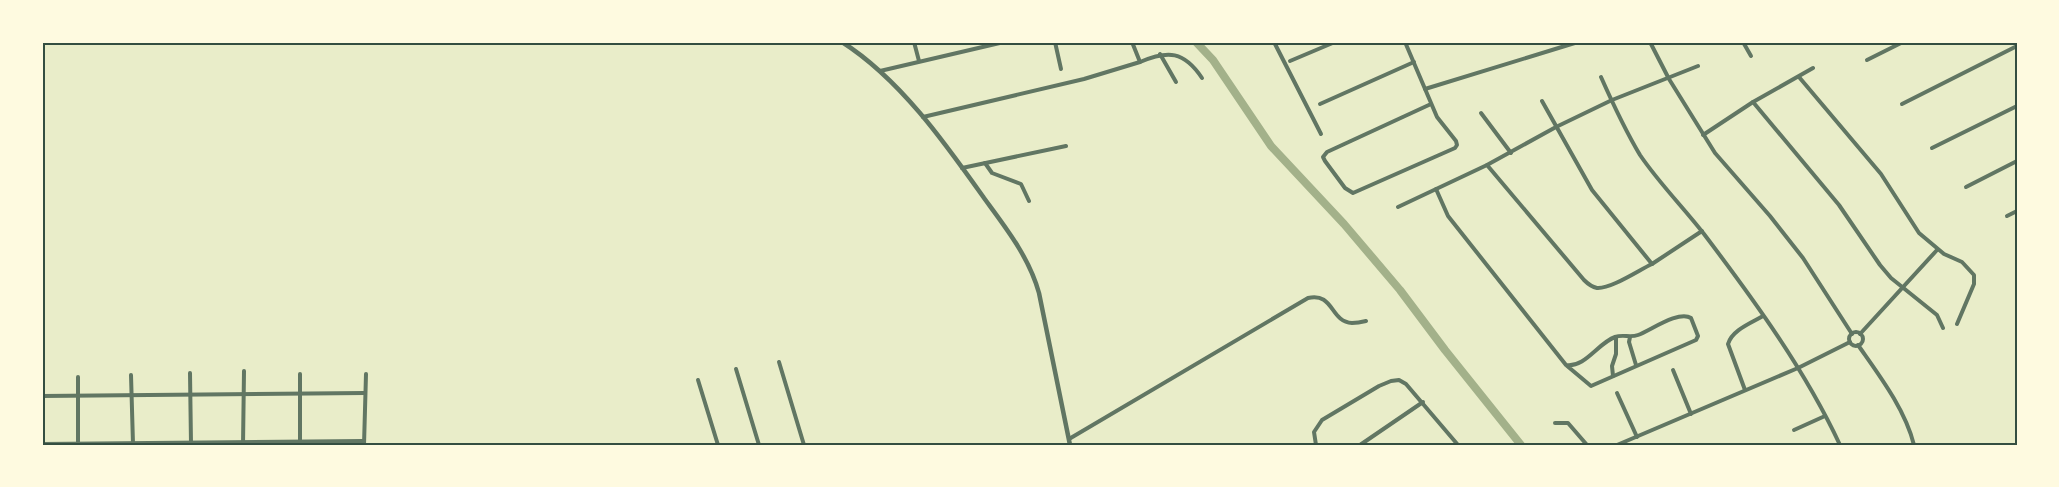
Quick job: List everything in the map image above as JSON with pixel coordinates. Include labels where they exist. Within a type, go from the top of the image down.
[{"type":"street","points":[[842,42],[880,71],[922,117],[1021,250],[1034,275],[1070,445]]},
{"type":"street","points":[[914,42],[919,62]]},
{"type":"street","points":[[880,71],[1004,42]]},
{"type":"street","points":[[1055,42],[1061,69]]},
{"type":"street","points":[[1132,42],[1140,62]]},
{"type":"street","points":[[1274,42],[1322,134]]},
{"type":"street","points":[[1290,61],[1335,42]]},
{"type":"street","points":[[1405,42],[1440,123],[1456,141],[1455,148],[1353,193],[1345,188],[1323,157],[1327,152],[1431,105]]},
{"type":"street","points":[[1425,89],[1578,42]]},
{"type":"street","points":[[1658,42],[1651,43],[1669,79],[1703,135],[1715,153],[1803,258],[1852,334]]},
{"type":"street","points":[[1743,42],[1751,56]]},
{"type":"street","points":[[1867,60],[1903,42]]},
{"type":"street","points":[[1902,104],[2017,46]]},
{"type":"street","points":[[922,117],[1076,81],[1160,54],[1188,60],[1202,78]]},
{"type":"street","points":[[1160,54],[1176,82]]},
{"type":"street","points":[[1320,104],[1414,62]]},
{"type":"street","points":[[1398,207],[1511,153],[1556,127],[1612,100],[1698,66]]},
{"type":"street","points":[[1703,135],[1753,102],[1813,68]]},
{"type":"street","points":[[1601,77],[1627,133],[1642,157],[1702,231],[1763,316],[1798,368],[1840,445]]},
{"type":"street","points":[[1799,77],[1881,174],[1903,205],[1914,226],[1928,242],[1944,254],[1962,262],[1974,275],[1974,284],[1957,324]]},
{"type":"street","points":[[1542,101],[1592,190],[1652,264]]},
{"type":"street","points":[[1753,102],[1839,205],[1880,265],[1903,288],[1937,315],[1943,328]]},
{"type":"street","points":[[1932,148],[2017,106]]},
{"type":"street","points":[[1481,113],[1511,153]]},
{"type":"street","points":[[962,168],[1066,146]]},
{"type":"street","points":[[1966,187],[2017,161]]},
{"type":"street","points":[[985,163],[992,173],[1021,184],[1029,201]]},
{"type":"street","points":[[1487,165],[1584,280],[1593,287],[1609,286],[1652,264],[1702,231]]},
{"type":"street","points":[[1436,189],[1448,216],[1566,365],[1590,386],[1696,339],[1698,336],[1692,320],[1684,315],[1635,336],[1616,336],[1576,365],[1566,365]]},
{"type":"street","points":[[2007,216],[2017,211]]},
{"type":"street","points":[[1860,334],[1937,249]]},
{"type":"street","points":[[1069,439],[1308,298],[1315,296],[1325,300],[1338,317],[1345,322],[1366,321]]},
{"type":"street","points":[[1746,390],[1728,344],[1735,333],[1763,316]]},
{"type":"street","points":[[1850,342],[1849,337],[1856,332],[1863,339],[1858,345]]},
{"type":"street","points":[[1613,376],[1616,336]]},
{"type":"street","points":[[1630,337],[1629,342],[1636,366]]},
{"type":"street","points":[[1617,445],[1798,368],[1850,342]]},
{"type":"street","points":[[1850,342],[1858,345],[1878,374],[1894,400],[1914,445]]},
{"type":"street","points":[[779,362],[804,445]]},
{"type":"street","points":[[736,369],[759,445]]},
{"type":"street","points":[[1673,370],[1691,414]]},
{"type":"street","points":[[243,444],[244,371]]},
{"type":"street","points":[[190,374],[191,444]]},
{"type":"street","points":[[300,374],[300,443]]},
{"type":"street","points":[[42,444],[364,443],[366,374]]},
{"type":"street","points":[[131,375],[133,444]]},
{"type":"street","points":[[78,377],[78,444]]},
{"type":"street","points":[[698,380],[718,445]]},
{"type":"street","points":[[1316,445],[1314,432],[1322,420],[1391,381],[1399,380],[1407,384],[1423,402],[1455,444]]},
{"type":"street","points":[[42,396],[365,393]]},
{"type":"street","points":[[1617,393],[1637,437]]},
{"type":"street","points":[[1360,445],[1423,402]]},
{"type":"street","points":[[1794,430],[1825,416]]},
{"type":"street","points":[[1555,423],[1568,423],[1587,445]]},
{"type":"waterway","points":[[1196,42],[1213,60],[1271,146],[1344,224],[1400,290],[1521,445]]}]
